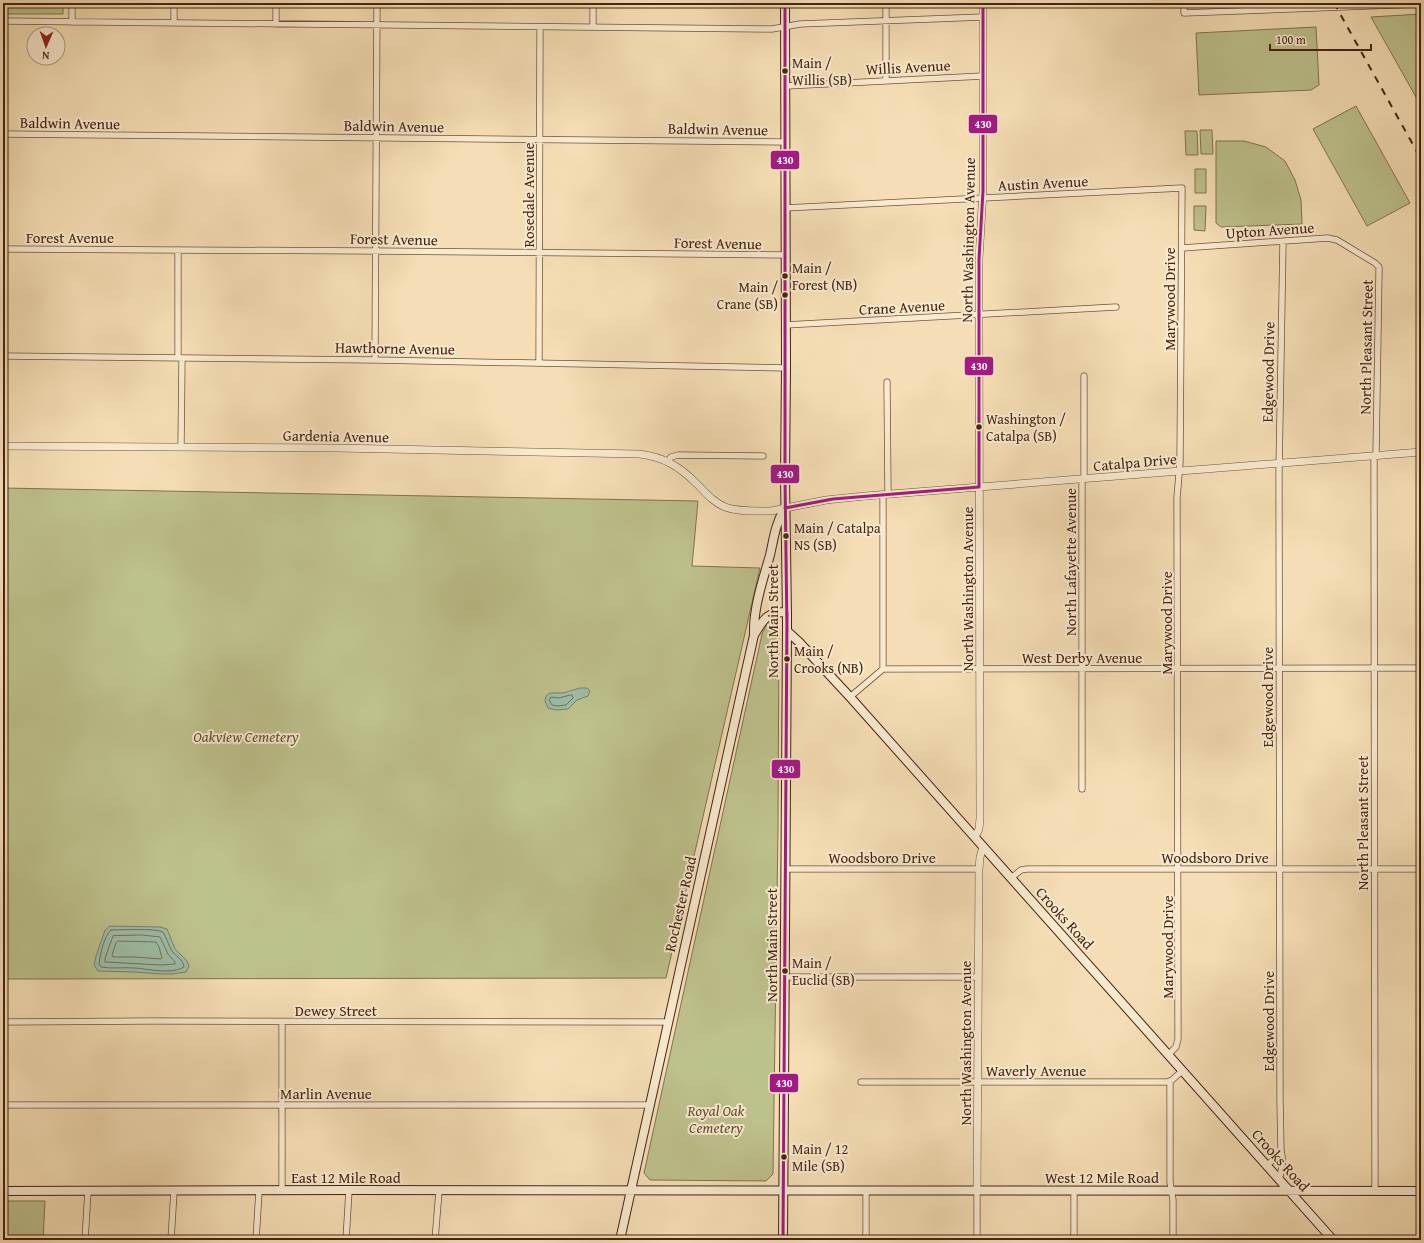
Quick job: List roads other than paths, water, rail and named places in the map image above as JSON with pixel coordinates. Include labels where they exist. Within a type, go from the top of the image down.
[{"type":"main road","name":"North Main Street","points":[[785,3],[785,508],[787,612]]},
{"type":"main road","points":[[754,634],[754,625],[762,586],[777,522],[785,508]]},
{"type":"main road","name":"Rochester Road","points":[[620,1240],[754,634],[766,616],[774,612],[787,612]]},
{"type":"main road","points":[[787,612],[787,631]]},
{"type":"main road","name":"North Main Street","points":[[783,1240],[787,631]]},
{"type":"main road","name":"Crooks Road","points":[[787,631],[850,697],[1333,1240]]},
{"type":"main road","name":"East 12 Mile Road","points":[[3,1191],[783,1191]]},
{"type":"main road","name":"West 12 Mile Road","points":[[783,1191],[1421,1191]]},
{"type":"street","points":[[72,3],[72,22]]},
{"type":"street","points":[[174,3],[174,23]]},
{"type":"street","points":[[276,3],[276,24]]},
{"type":"street","points":[[375,360],[378,3]]},
{"type":"street","points":[[593,3],[594,27]]},
{"type":"street","points":[[886,3],[886,81]]},
{"type":"street","name":"North Washington Avenue","points":[[975,837],[979,828],[980,818],[979,260],[982,198],[983,3]]},
{"type":"street","points":[[1184,3],[1184,13],[1421,4]]},
{"type":"street","points":[[3,21],[772,29],[803,23],[984,17]]},
{"type":"street","name":"Rosedale Avenue","points":[[539,363],[540,27]]},
{"type":"street","name":"Willis Avenue","points":[[786,86],[983,76]]},
{"type":"street","name":"Baldwin Avenue","points":[[3,134],[785,142]]},
{"type":"street","name":"Austin Avenue","points":[[785,208],[1182,188]]},
{"type":"street","name":"Marywood Drive","points":[[1168,1055],[1176,1047],[1178,1039],[1178,498],[1180,462],[1182,188]]},
{"type":"street","name":"Upton Avenue","points":[[1182,248],[1333,239],[1356,251]]},
{"type":"street","name":"Edgewood Drive","points":[[1279,1180],[1283,1157],[1281,1151],[1279,463],[1283,242]]},
{"type":"street","name":"Forest Avenue","points":[[3,249],[785,255]]},
{"type":"street","points":[[178,250],[181,447]]},
{"type":"street","name":"North Pleasant Street","points":[[1356,251],[1375,263],[1379,267],[1380,271],[1375,455],[1373,668],[1375,1191]]},
{"type":"street","name":"Crane Avenue","points":[[786,325],[1116,307]]},
{"type":"street","name":"Hawthorne Avenue","points":[[3,356],[375,360],[786,368]]},
{"type":"street","name":"North Lafayette Avenue","points":[[1082,789],[1084,376]]},
{"type":"street","points":[[850,697],[883,669],[887,382]]},
{"type":"street","name":"Gardenia Avenue","points":[[3,446],[336,448],[650,455],[668,461],[697,484],[709,498],[725,507],[736,510],[763,511],[825,500],[850,498]]},
{"type":"street","name":"Catalpa Drive","points":[[850,498],[1421,452]]},
{"type":"street","points":[[668,461],[671,457],[678,455],[763,456]]},
{"type":"street","name":"West Derby Avenue","points":[[883,669],[1421,668]]},
{"type":"street","name":"North Washington Avenue","points":[[977,1240],[979,869],[983,847]]},
{"type":"street","name":"Woodsboro Drive","points":[[785,869],[979,869]]},
{"type":"street","name":"Woodsboro Drive","points":[[1011,878],[1021,870],[1027,869],[1421,869]]},
{"type":"street","points":[[784,977],[978,977]]},
{"type":"street","name":"Dewey Street","points":[[3,1022],[668,1022]]},
{"type":"street","points":[[282,1022],[282,1191]]},
{"type":"street","points":[[1173,1240],[1170,1081],[1182,1071]]},
{"type":"street","name":"Waverly Avenue","points":[[861,1082],[1170,1081]]},
{"type":"street","name":"Marlin Avenue","points":[[3,1105],[650,1105]]},
{"type":"street","points":[[1267,1165],[1277,1157],[1281,1151]]},
{"type":"street","points":[[346,1240],[349,1190]]},
{"type":"street","points":[[85,1240],[88,1191]]},
{"type":"street","points":[[171,1240],[174,1191]]},
{"type":"street","points":[[256,1240],[259,1191]]},
{"type":"street","points":[[435,1240],[438,1191]]},
{"type":"street","points":[[866,1191],[866,1240]]},
{"type":"street","points":[[1074,1191],[1074,1240]]},
{"type":"water","points":[[580,688],[587,688],[590,691],[588,696],[577,700],[568,709],[556,710],[548,708],[545,701],[546,696],[550,693],[563,693]]},
{"type":"water","points":[[110,926],[160,927],[167,929],[175,949],[187,961],[189,966],[186,972],[161,974],[98,971],[94,965],[96,956],[105,930]]},
{"type":"railway","points":[[1334,3],[1421,159]]},
{"type":"place","name":"Main / Willis (SB)","points":[[785,71]]},
{"type":"place","name":"Main / Forest (NB)","points":[[785,276]]},
{"type":"place","name":"Main / Crane (SB)","points":[[785,295]]},
{"type":"place","name":"Washington / Catalpa (SB)","points":[[979,427]]},
{"type":"place","name":"Main / Catalpa NS (SB)","points":[[786,536]]},
{"type":"place","name":"Main / Crooks (NB)","points":[[787,659]]},
{"type":"place","name":"Main / Euclid (SB)","points":[[785,971]]},
{"type":"place","name":"Main / 12 Mile (SB)","points":[[784,1157]]},
{"type":"park label","name":"Oakview Cemetery","points":[[246,736]]},
{"type":"park label","name":"Royal Oak Cemetery","points":[[716,1118]]}]
